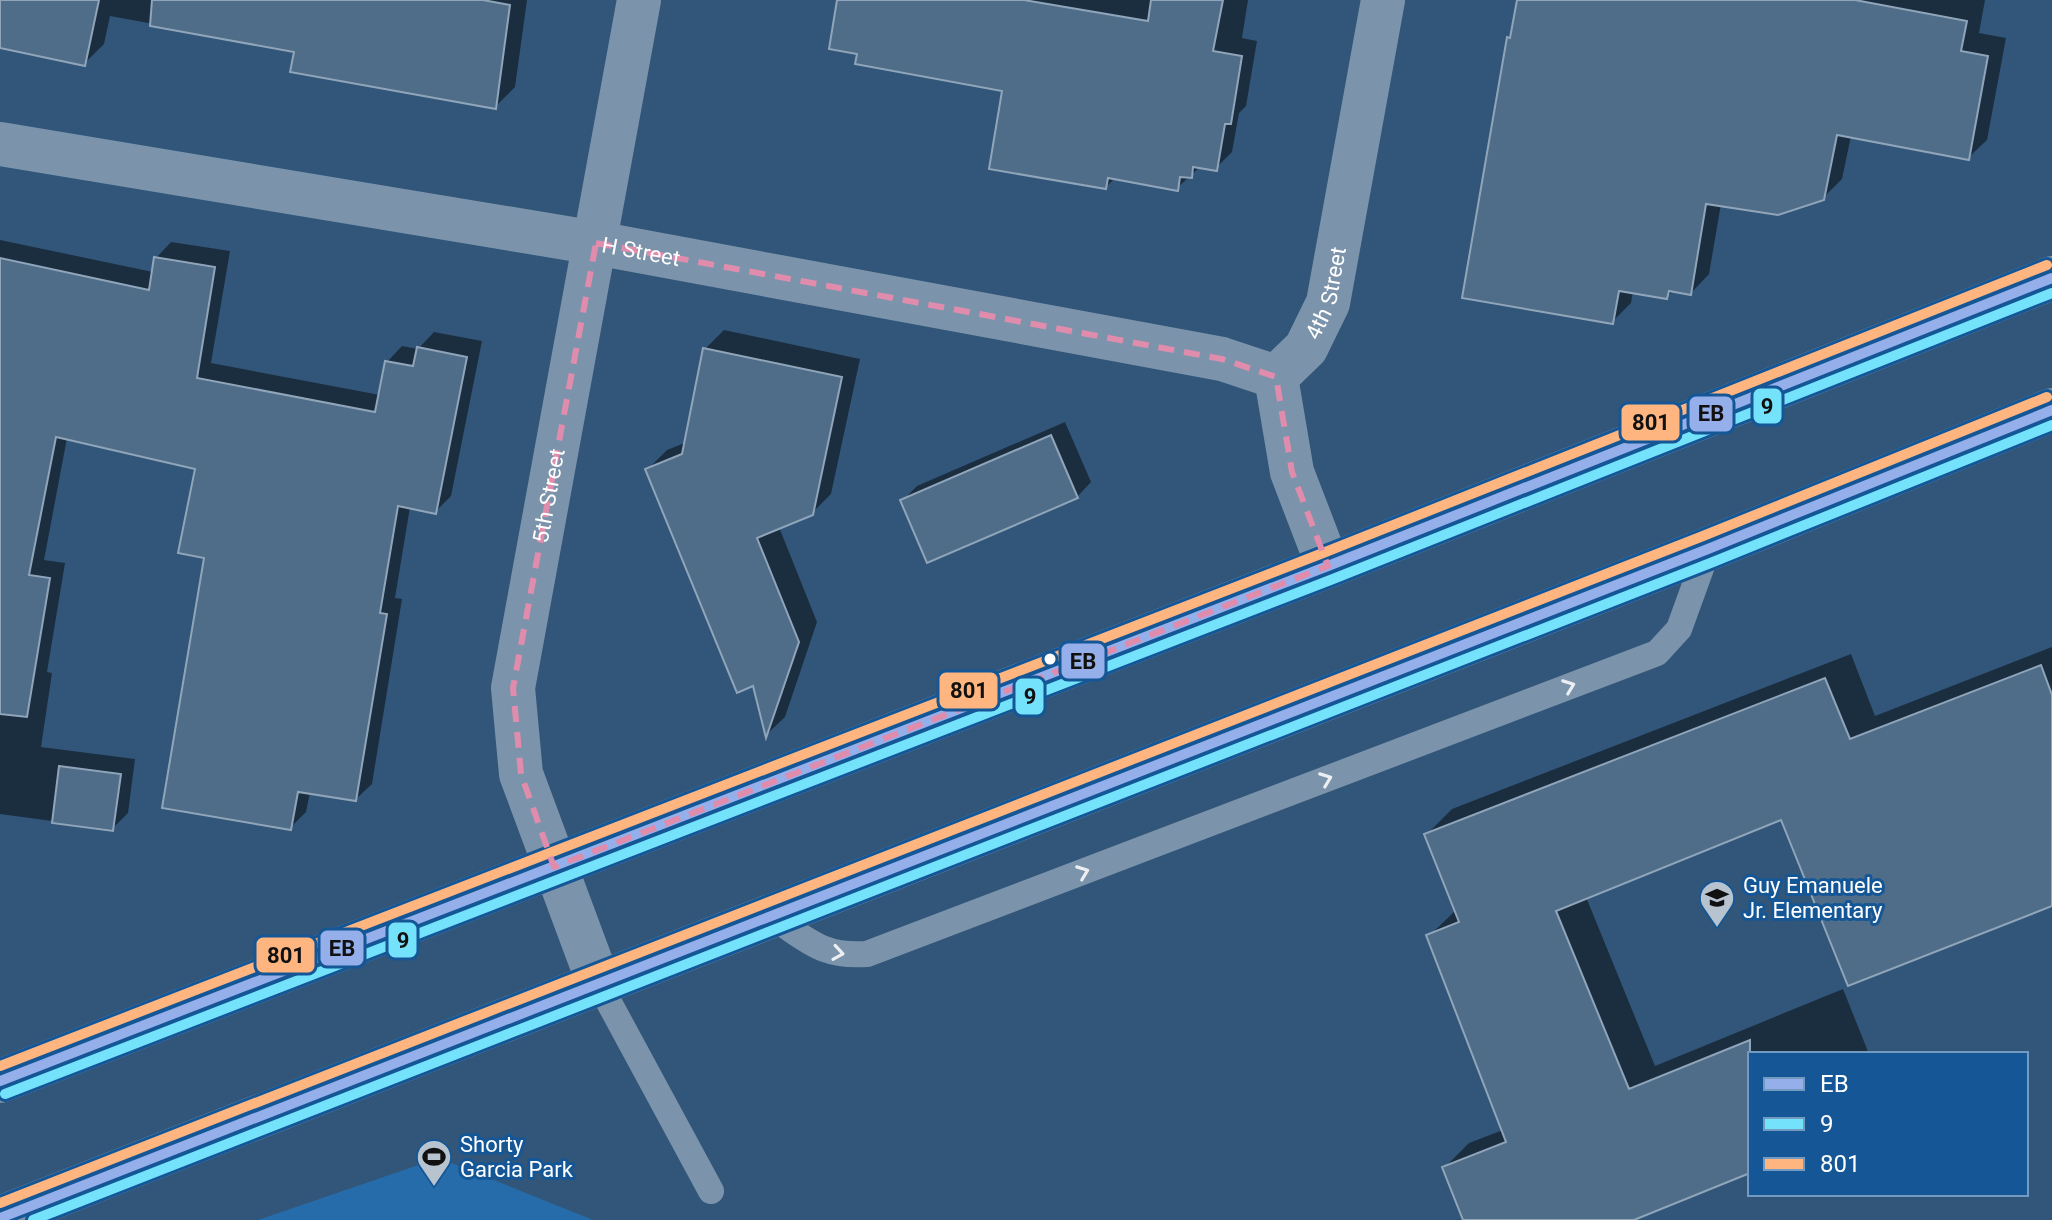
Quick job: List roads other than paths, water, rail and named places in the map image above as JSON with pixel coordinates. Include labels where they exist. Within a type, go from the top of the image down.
[{"type":"main road","points":[[0,1081],[1328,566],[2052,278]]},
{"type":"main road","points":[[0,1218],[1708,549],[2052,410]]},
{"type":"street","name":"5th Street","points":[[599,984],[521,774],[513,688],[639,0]]},
{"type":"street","name":"4th Street","points":[[1276,377],[1306,348],[1328,303],[1383,0]]},
{"type":"street","name":"H Street","points":[[0,144],[596,243],[1222,359],[1276,377]]},
{"type":"street","points":[[1276,377],[1292,472],[1328,566]]},
{"type":"lane","points":[[771,916],[824,951],[842,956],[867,954],[1657,653],[1679,629],[1708,549]]},
{"type":"lane","points":[[599,984],[711,1191]]},
{"type":"place","name":"Guy Emanuele Jr. Elementary","points":[[1717,929]]},
{"type":"place","name":"Shorty Garcia Park","points":[[434,1188]]}]
